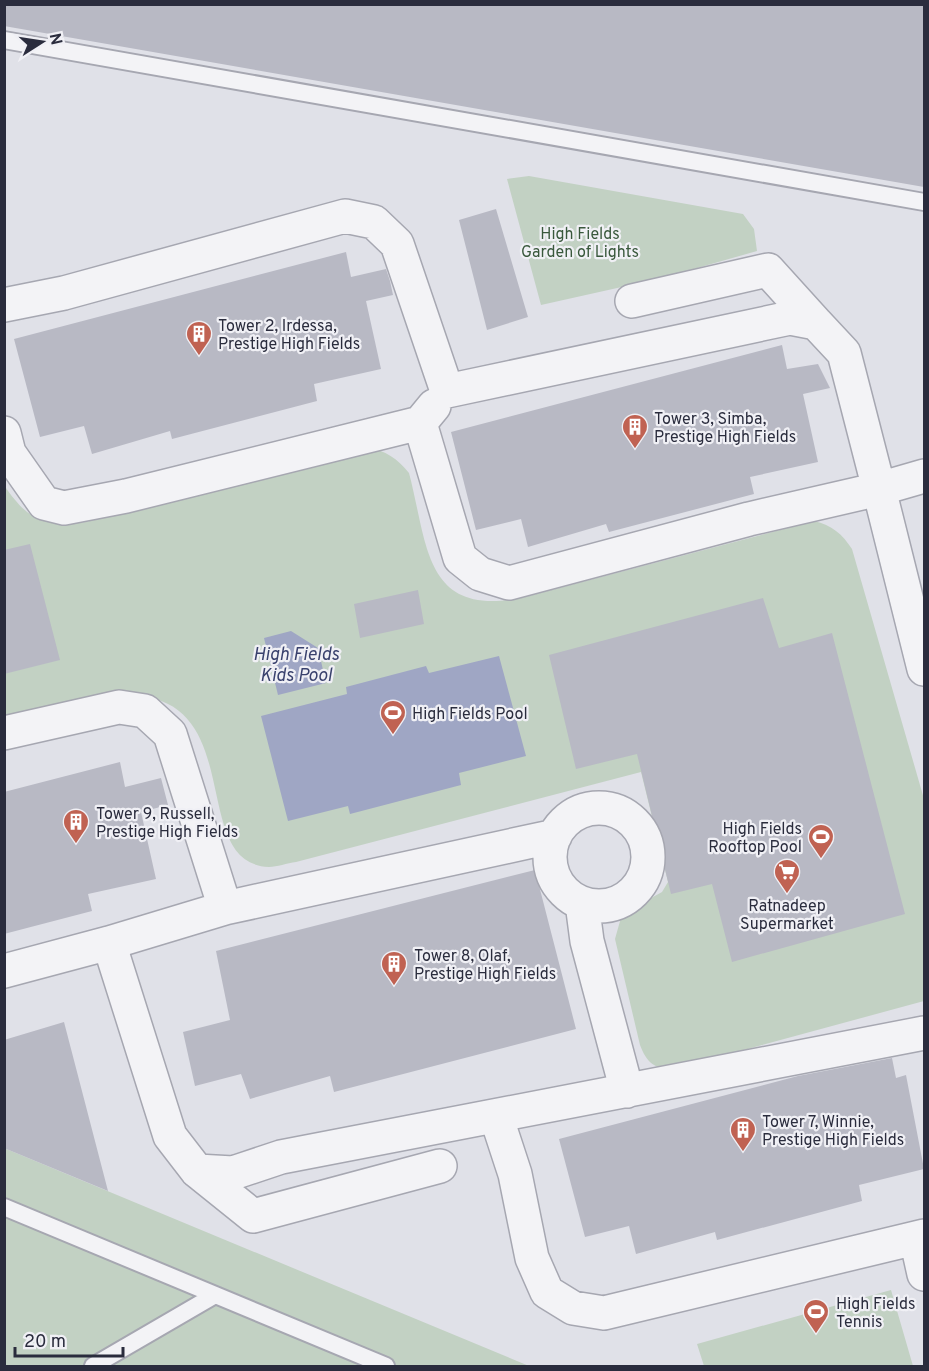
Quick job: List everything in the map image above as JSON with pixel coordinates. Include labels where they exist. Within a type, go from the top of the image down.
[{"type":"street","points":[[4,305],[64,293],[345,216],[374,222],[397,244],[447,391]]},
{"type":"street","points":[[632,301],[768,270],[844,353],[924,669]]},
{"type":"street","points":[[4,433],[9,453],[44,503],[64,508],[126,496],[420,423],[447,391],[790,318],[816,323]]},
{"type":"street","points":[[420,423],[460,558],[480,574],[509,583],[748,519],[879,489],[924,476]]},
{"type":"street","points":[[4,733],[119,707],[145,711],[170,734],[225,908]]},
{"type":"street","points":[[604,808],[620,812],[633,821],[643,835],[648,850],[648,867],[633,893],[609,905],[582,903],[563,889],[551,868],[550,852],[555,836],[562,824],[573,815],[588,809],[604,808]]},
{"type":"street","points":[[4,971],[109,943],[225,908],[555,836]]},
{"type":"street","points":[[582,903],[587,941],[627,1091]]},
{"type":"street","points":[[109,943],[170,1136],[197,1171],[253,1216],[440,1166]]},
{"type":"street","points":[[197,1171],[233,1173],[281,1157],[924,1033]]},
{"type":"street","points":[[496,1116],[515,1174],[532,1258],[546,1292],[573,1308],[604,1313],[920,1237],[924,1274]]},
{"type":"lane","points":[[4,40],[924,202]]},
{"type":"lane","points":[[4,1207],[386,1366]]},
{"type":"lane","points":[[93,1366],[215,1295]]},
{"type":"green space","name":"High Fields Garden of Lights","points":[[529,176],[743,214],[754,229],[757,251],[662,278],[541,305],[507,179]]},
{"type":"green space","points":[[367,447],[391,456],[409,473],[427,549],[436,570],[448,586],[465,597],[489,601],[521,598],[814,521],[826,525],[840,535],[852,549],[924,799],[924,1001],[674,1069],[661,1068],[649,1061],[640,1045],[615,939],[622,914],[662,892],[668,882],[641,772],[296,862],[269,867],[245,859],[230,840],[206,754],[193,727],[172,706],[139,696],[5,728],[4,485],[21,507],[39,519],[59,523],[86,522]]},
{"type":"green space","points":[[4,1148],[529,1366],[5,1366]]},
{"type":"green space","name":"High Fields Tennis","points":[[891,1290],[913,1366],[704,1366],[697,1344]]},
{"type":"water","name":"High Fields Kids Pool","points":[[291,631],[318,648],[326,683],[278,695],[264,638]]},
{"type":"water","name":"High Fields Pool","points":[[499,656],[526,756],[459,773],[461,785],[350,814],[348,806],[288,821],[261,716],[347,694],[346,687],[426,666],[429,673]]},
{"type":"building","points":[[4,4],[924,4],[924,187],[4,26]]},
{"type":"building","points":[[496,209],[528,317],[487,330],[459,220]]},
{"type":"building","name":"Tower 2, Irdessa, Prestige High Fields","points":[[346,252],[351,277],[386,269],[390,281],[393,295],[366,301],[381,369],[314,384],[317,401],[172,439],[170,431],[92,454],[84,426],[40,437],[14,339]]},
{"type":"building","name":"Tower 3, Simba, Prestige High Fields","points":[[782,345],[787,369],[818,364],[830,388],[803,394],[818,462],[750,477],[754,494],[609,532],[606,524],[528,547],[521,519],[476,530],[451,432]]},
{"type":"building","points":[[30,544],[60,660],[4,674],[4,550]]},
{"type":"building","points":[[418,590],[424,624],[360,638],[354,604]]},
{"type":"building","points":[[763,598],[779,648],[832,633],[905,914],[732,962],[712,884],[671,894],[637,754],[576,769],[549,655]]},
{"type":"building","name":"Tower 9, Russell, Prestige High Fields","points":[[120,762],[125,787],[161,778],[168,805],[141,812],[156,879],[88,894],[92,911],[4,934],[4,792]]},
{"type":"building","name":"Tower 8, Olaf, Prestige High Fields","points":[[535,870],[576,1029],[334,1092],[330,1076],[250,1099],[241,1074],[195,1086],[183,1032],[230,1020],[216,951]]},
{"type":"building","points":[[64,1022],[108,1191],[4,1148],[4,1040]]},
{"type":"building","name":"Tower 7, Winnie, Prestige High Fields","points":[[892,1058],[896,1078],[906,1075],[924,1169],[859,1185],[862,1201],[717,1240],[715,1232],[636,1254],[629,1226],[585,1237],[559,1139],[798,1076]]},
{"type":"place","name":"Tower 2, Irdessa, Prestige High Fields","points":[[199,357]]},
{"type":"place","name":"Tower 3, Simba, Prestige High Fields","points":[[635,450]]},
{"type":"place","name":"High Fields Pool","points":[[393,736]]},
{"type":"place","name":"Tower 9, Russell, Prestige High Fields","points":[[76,845]]},
{"type":"place","name":"High Fields Rooftop Pool","points":[[821,860]]},
{"type":"place","name":"Ratnadeep Supermarket","points":[[787,895]]},
{"type":"place","name":"Tower 8, Olaf, Prestige High Fields","points":[[394,987]]},
{"type":"place","name":"Tower 7, Winnie, Prestige High Fields","points":[[743,1153]]},
{"type":"place","name":"High Fields Tennis","points":[[816,1335]]}]
